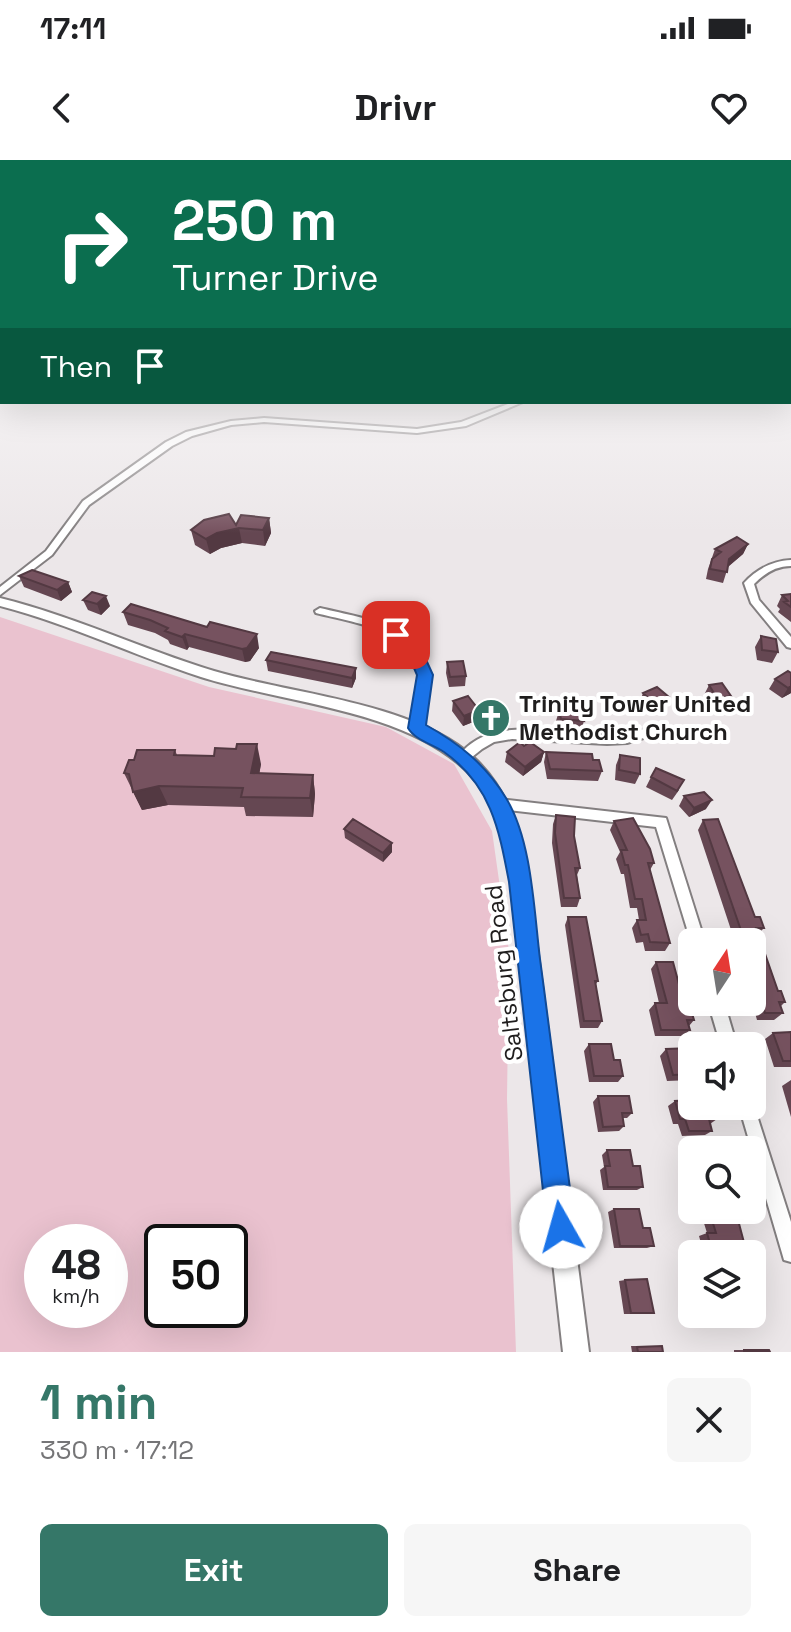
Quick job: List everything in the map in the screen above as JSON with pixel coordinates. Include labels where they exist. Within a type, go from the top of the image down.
[{"type":"main road","name":"Saltsburg Road","points":[[0,602],[38,612],[198,671],[362,711],[417,728],[463,758],[500,804],[508,825],[520,882],[576,1352]]},
{"type":"street","points":[[0,592],[49,553],[86,503],[189,434],[246,422]]},
{"type":"street","points":[[287,422],[417,431],[469,422]]},
{"type":"street","points":[[791,563],[761,571],[749,583],[754,601],[791,644]]},
{"type":"street","points":[[320,611],[381,627],[411,643],[425,675],[417,728]]},
{"type":"street","points":[[463,758],[488,740],[507,735],[587,740],[634,738],[646,733]]},
{"type":"street","points":[[500,804],[661,822],[694,928]]},
{"type":"street","points":[[751,1120],[791,1253]]},
{"type":"shaded area","points":[[0,617],[209,687],[386,727],[454,764],[492,831],[509,951],[507,1099],[516,1352],[0,1352]]},
{"type":"building","points":[[229,514],[236,525],[241,515],[269,518],[263,530],[239,528],[206,539],[191,530],[204,520]]},
{"type":"building","points":[[737,537],[748,544],[729,559],[727,572],[710,569],[712,559],[721,552],[715,549]]},
{"type":"building","points":[[32,570],[68,582],[57,590],[19,576]]},
{"type":"building","points":[[92,592],[106,596],[97,604],[83,600]]},
{"type":"building","points":[[791,594],[791,607],[784,602],[788,601],[782,595]]},
{"type":"building","points":[[131,604],[207,627],[210,622],[257,634],[247,648],[242,649],[185,634],[182,637],[165,631],[168,628],[150,620],[123,612]]},
{"type":"building","points":[[761,636],[776,639],[778,652],[762,650]]},
{"type":"building","points":[[271,652],[356,668],[352,678],[266,660]]},
{"type":"building","points":[[463,661],[466,676],[450,677],[447,662]]},
{"type":"building","points":[[788,671],[791,673],[791,686],[788,688],[775,679]]},
{"type":"building","points":[[722,683],[731,696],[717,698],[709,685]]},
{"type":"building","points":[[657,687],[669,697],[655,704],[643,693]]},
{"type":"building","points":[[468,696],[479,710],[464,716],[453,701]]},
{"type":"building","points":[[579,708],[584,721],[561,719],[559,711]]},
{"type":"building","points":[[520,742],[524,746],[530,742],[544,752],[525,767],[507,752]]},
{"type":"building","points":[[237,744],[257,744],[251,773],[313,775],[310,798],[241,797],[243,788],[159,786],[133,792],[129,774],[124,773],[137,750],[175,750],[174,755],[214,756],[215,748],[236,749]]},
{"type":"building","points":[[546,752],[592,754],[593,760],[599,760],[602,771],[550,769]]},
{"type":"building","points":[[620,755],[640,758],[640,774],[619,770]]},
{"type":"building","points":[[656,768],[684,780],[677,791],[651,777]]},
{"type":"building","points":[[704,792],[712,800],[694,808],[684,796]]},
{"type":"building","points":[[556,815],[575,817],[574,836],[580,868],[575,868],[580,898],[564,898],[555,833]]},
{"type":"building","points":[[633,818],[650,849],[654,863],[648,863],[670,943],[650,942],[648,934],[641,935],[637,920],[646,920],[642,899],[635,899],[628,865],[625,865],[621,850],[627,850],[614,821]]},
{"type":"building","points":[[353,819],[392,843],[383,853],[344,829]]},
{"type":"building","points":[[718,819],[755,917],[760,917],[764,928],[740,928],[703,820]]},
{"type":"building","points":[[568,917],[586,917],[602,1021],[584,1021]]},
{"type":"building","points":[[766,957],[785,1002],[779,1002],[783,1013],[766,1013]]},
{"type":"building","points":[[656,962],[673,962],[678,981],[678,1016],[693,1016],[694,1020],[687,1020],[690,1030],[661,1030],[655,1003],[667,1003]]},
{"type":"building","points":[[791,1032],[791,1061],[783,1061],[773,1033]]},
{"type":"building","points":[[589,1044],[611,1044],[614,1060],[620,1060],[623,1076],[594,1076]]},
{"type":"building","points":[[666,1049],[678,1049],[678,1075],[673,1075]]},
{"type":"building","points":[[598,1096],[629,1096],[632,1113],[622,1113],[624,1126],[603,1127]]},
{"type":"building","points":[[685,1120],[709,1120],[712,1131],[689,1131]]},
{"type":"building","points":[[607,1150],[630,1150],[633,1166],[640,1166],[643,1187],[608,1187],[605,1166],[610,1166]]},
{"type":"building","points":[[614,1209],[639,1209],[643,1228],[650,1228],[654,1246],[620,1246]]},
{"type":"building","points":[[713,1224],[739,1224],[743,1240],[709,1240],[707,1233],[716,1233]]},
{"type":"building","points":[[647,1279],[654,1313],[631,1313],[625,1280]]},
{"type":"building","points":[[662,1346],[663,1352],[638,1352],[637,1347]]},
{"type":"building","points":[[769,1350],[770,1352],[744,1352]]},
{"type":"place","name":"Trinity Tower United Methodist Church","points":[[491,718]]},
{"type":"route","points":[[396,635],[411,643],[425,675],[417,728],[451,748],[489,786],[500,804],[515,849],[561,1227]]}]
